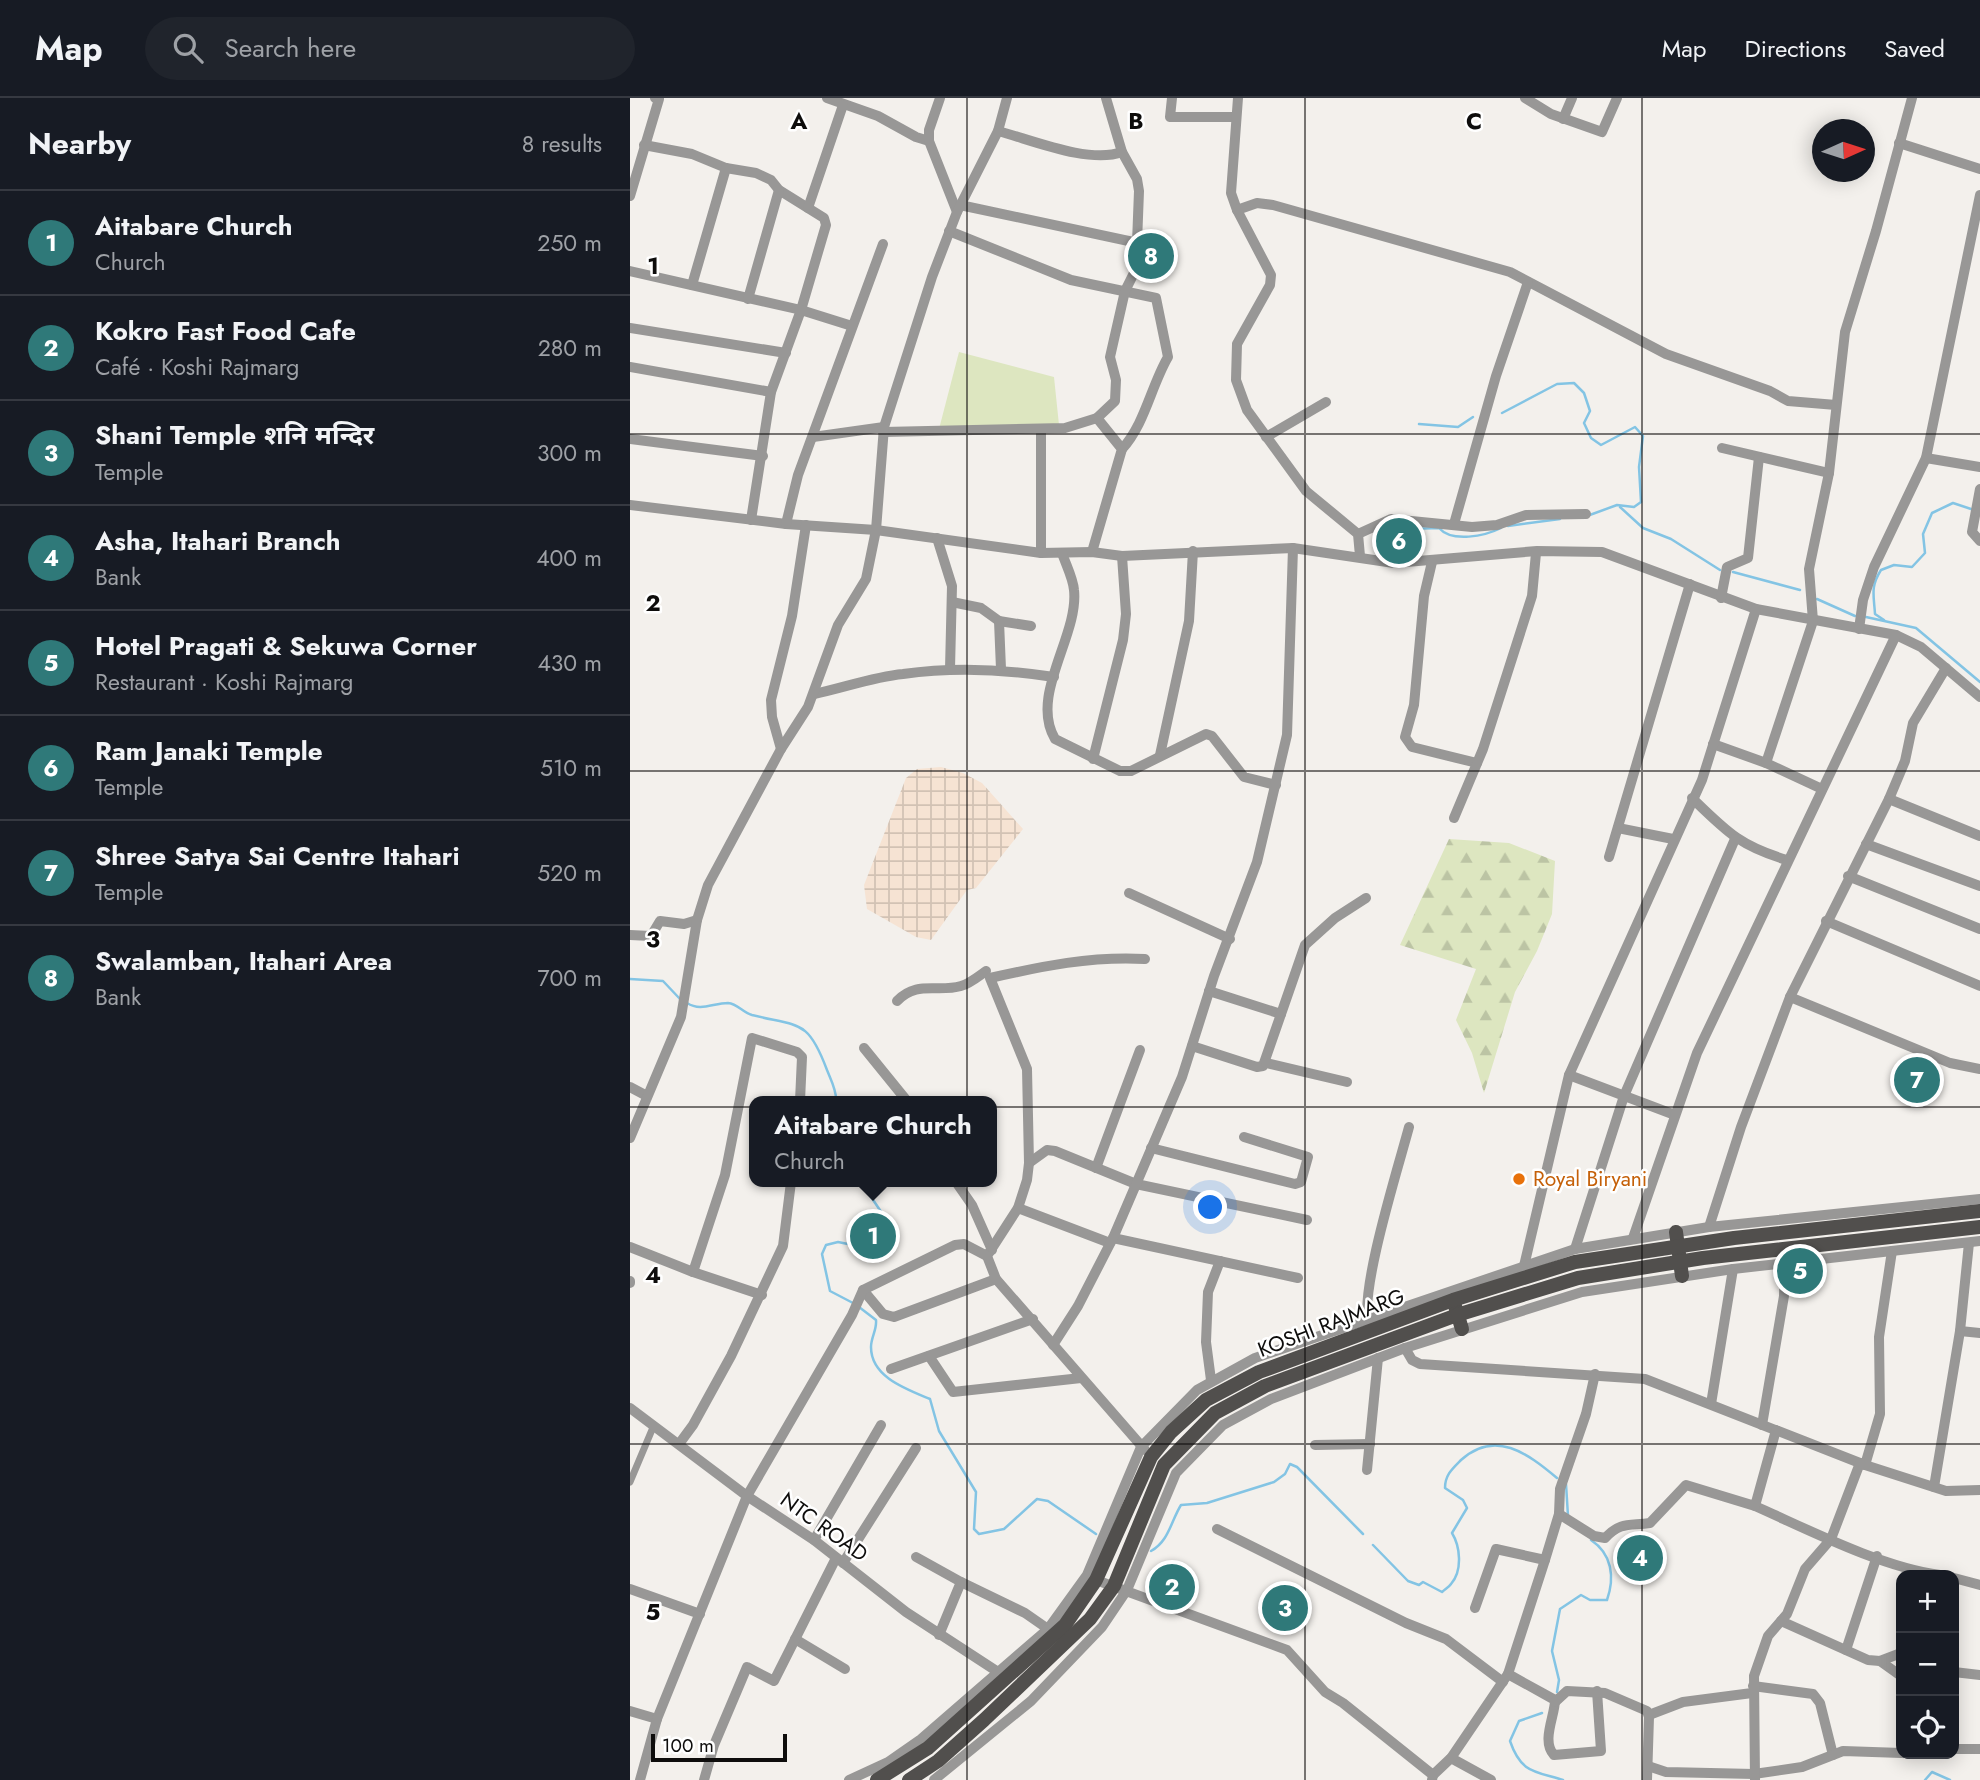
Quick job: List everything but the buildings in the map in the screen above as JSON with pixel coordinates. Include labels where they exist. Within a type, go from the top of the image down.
[{"type":"main road","name":"KOSHI RAJMARG","points":[[877,1780],[928,1748],[1046,1643],[1077,1611],[1096,1580],[1146,1452],[1206,1400],[1259,1372],[1369,1324],[1452,1296],[1574,1262],[1677,1239],[1980,1211]]},
{"type":"main road","name":"KOSHI RAJMARG","points":[[909,1780],[938,1760],[1066,1646],[1120,1588],[1170,1469],[1215,1413],[1265,1386],[1460,1322],[1578,1278],[1681,1268],[1980,1227]]},
{"type":"main road","points":[[1677,1239],[1681,1268]]},
{"type":"main road","points":[[1452,1296],[1460,1322]]},
{"type":"street","points":[[630,196],[659,99],[655,98]]},
{"type":"street","points":[[827,98],[878,116],[916,137],[929,141]]},
{"type":"street","points":[[940,98],[929,130],[929,141],[959,209]]},
{"type":"street","points":[[630,1138],[681,1017],[697,920],[708,885],[781,749],[814,694],[838,625],[866,579],[876,530],[884,430],[949,231],[998,131],[1007,98]]},
{"type":"street","points":[[813,438],[884,430],[1065,428],[1097,418],[1115,401],[1116,380],[1110,357],[1125,291],[1136,269],[1139,243],[1138,179],[1122,152],[1106,98]]},
{"type":"street","points":[[1171,98],[1171,117],[1235,117]]},
{"type":"street","points":[[1238,98],[1231,193],[1271,275],[1270,285],[1237,344],[1234,357],[1236,380],[1247,410],[1306,491],[1358,534],[1360,556]]},
{"type":"street","points":[[1525,98],[1563,119],[1602,132],[1617,98]]},
{"type":"street","points":[[1563,119],[1572,98]]},
{"type":"street","points":[[1766,763],[1813,621],[1809,569],[1829,473],[1845,332],[1876,232],[1912,98]]},
{"type":"street","points":[[808,208],[843,105]]},
{"type":"street","points":[[998,131],[1091,155],[1110,156],[1122,152]]},
{"type":"street","points":[[1899,143],[1980,169]]},
{"type":"street","points":[[645,145],[692,154],[726,168],[756,173],[771,180],[779,190],[824,218],[826,225],[801,310],[771,391],[751,520]]},
{"type":"street","points":[[692,285],[726,168]]},
{"type":"street","points":[[748,299],[779,190]]},
{"type":"street","points":[[1858,629],[1863,600],[1874,567],[1926,458],[1980,195]]},
{"type":"street","points":[[1237,210],[1257,203],[1286,208],[1491,266],[1528,282],[1666,354],[1788,401],[1836,405]]},
{"type":"street","points":[[959,209],[1139,243]]},
{"type":"street","points":[[949,231],[1071,280],[1156,298],[1168,356],[1154,382],[1145,412],[1122,449],[1092,552]]},
{"type":"street","points":[[786,524],[798,475],[883,244]]},
{"type":"street","points":[[630,271],[801,310],[852,326]]},
{"type":"street","points":[[1454,524],[1496,376],[1528,282]]},
{"type":"street","points":[[630,328],[786,353]]},
{"type":"street","points":[[630,367],[771,391]]},
{"type":"street","points":[[1266,437],[1326,402]]},
{"type":"street","points":[[1097,418],[1122,449]]},
{"type":"street","points":[[1041,430],[1041,553]]},
{"type":"street","points":[[630,439],[762,456]]},
{"type":"street","points":[[1721,448],[1829,473]]},
{"type":"street","points":[[1721,598],[1727,566],[1748,558],[1759,457]]},
{"type":"street","points":[[1926,458],[1980,467]]},
{"type":"street","points":[[1980,489],[1972,532],[1980,541]]},
{"type":"street","points":[[630,505],[786,524],[876,530],[1041,553],[1092,552],[1122,556],[1293,548],[1360,556],[1394,564],[1492,554],[1602,552],[1756,609],[1896,635],[1921,647],[1980,697]]},
{"type":"street","points":[[1358,534],[1391,519],[1497,525],[1526,515],[1586,514]]},
{"type":"street","points":[[781,749],[772,717],[772,700],[792,616],[806,525]]},
{"type":"street","points":[[937,538],[952,586],[950,669]]},
{"type":"street","points":[[1053,1345],[1078,1307],[1152,1148],[1192,1046],[1209,991],[1257,862],[1287,735],[1293,548]]},
{"type":"street","points":[[1160,755],[1189,621],[1193,551]]},
{"type":"street","points":[[1454,818],[1477,763],[1532,596],[1536,552]]},
{"type":"street","points":[[1062,553],[1074,590],[1072,615],[1054,677],[1047,719],[1055,739],[1120,771],[1131,771],[1206,734],[1212,736],[1244,777],[1276,785]]},
{"type":"street","points":[[1093,759],[1123,640],[1126,614],[1122,556]]},
{"type":"street","points":[[1432,562],[1424,596],[1414,705],[1405,737],[1412,747],[1477,763]]},
{"type":"street","points":[[1609,857],[1690,584]]},
{"type":"street","points":[[952,602],[981,608],[999,621],[1031,626]]},
{"type":"street","points":[[1524,1266],[1569,1075],[1692,798],[1713,744],[1756,609]]},
{"type":"street","points":[[999,621],[1001,669]]},
{"type":"street","points":[[1633,1238],[1697,1054],[1896,635]]},
{"type":"street","points":[[1709,1227],[1737,1138],[1790,997],[1848,876],[1889,799],[1905,761],[1913,723],[1946,668]]},
{"type":"street","points":[[814,694],[900,674],[950,669],[1001,669],[1054,677]]},
{"type":"street","points":[[1713,744],[1766,763],[1822,789]]},
{"type":"street","points":[[1692,798],[1735,839],[1757,851],[1787,860]]},
{"type":"street","points":[[1889,799],[1980,836]]},
{"type":"street","points":[[1618,828],[1673,839]]},
{"type":"street","points":[[1575,1249],[1625,1096],[1735,839]]},
{"type":"street","points":[[1866,844],[1980,886]]},
{"type":"street","points":[[1848,876],[1980,929]]},
{"type":"street","points":[[1129,893],[1230,939]]},
{"type":"street","points":[[1266,1063],[1305,946],[1335,918],[1366,898]]},
{"type":"street","points":[[630,935],[649,937],[660,921],[684,924],[697,920]]},
{"type":"street","points":[[1826,921],[1980,986]]},
{"type":"street","points":[[989,1253],[1018,1208],[1027,1181],[1029,1163],[1027,1069],[990,978],[1064,961],[1111,957],[1145,959]]},
{"type":"street","points":[[897,1001],[905,992],[924,986],[962,986],[986,971]]},
{"type":"street","points":[[1209,991],[1281,1014]]},
{"type":"street","points":[[1790,997],[1950,1063],[1980,1069]]},
{"type":"street","points":[[693,1272],[725,1175],[752,1038],[797,1052],[802,1058],[800,1096]]},
{"type":"street","points":[[1192,1046],[1257,1067],[1266,1063],[1297,1068],[1347,1082]]},
{"type":"street","points":[[863,1048],[903,1096]]},
{"type":"street","points":[[1096,1168],[1140,1050]]},
{"type":"street","points":[[1569,1075],[1675,1115]]},
{"type":"street","points":[[630,1087],[647,1096]]},
{"type":"street","points":[[1146,1452],[1162,1423],[1211,1380],[1255,1358],[1369,1324],[1369,1294],[1382,1225],[1409,1127]]},
{"type":"street","points":[[1152,1148],[1295,1184],[1301,1182],[1308,1157],[1244,1137]]},
{"type":"street","points":[[1029,1163],[1051,1150],[1136,1184],[1307,1220]]},
{"type":"street","points":[[679,1444],[693,1425],[762,1295],[783,1246],[790,1187]]},
{"type":"street","points":[[959,1187],[972,1205],[996,1279],[1146,1452],[1170,1469],[1223,1425],[1271,1399],[1405,1348],[1460,1322]]},
{"type":"street","points":[[1452,1296],[1524,1266],[1575,1249],[1633,1238],[1677,1239],[1709,1227],[1980,1199]]},
{"type":"street","points":[[1018,1208],[1111,1241],[1298,1278]]},
{"type":"street","points":[[1681,1268],[1733,1269],[1980,1241]]},
{"type":"street","points":[[1934,1487],[1961,1331],[1969,1242]]},
{"type":"street","points":[[640,1780],[657,1719],[747,1496],[852,1315],[861,1293],[955,1245],[964,1244],[989,1253]]},
{"type":"street","points":[[630,1247],[762,1295]]},
{"type":"street","points":[[1755,1777],[1753,1690],[1768,1636],[1787,1614],[1805,1569],[1831,1539],[1880,1414],[1879,1337],[1892,1251]]},
{"type":"street","points":[[1211,1380],[1206,1342],[1208,1292],[1220,1261]]},
{"type":"street","points":[[1762,1425],[1784,1296],[1785,1263]]},
{"type":"street","points":[[1711,1404],[1733,1269]]},
{"type":"street","points":[[861,1293],[883,1314],[894,1317],[996,1279]]},
{"type":"street","points":[[891,1369],[1033,1319]]},
{"type":"street","points":[[1961,1331],[1980,1333]]},
{"type":"street","points":[[1405,1348],[1412,1360],[1420,1364],[1645,1379],[1862,1464],[1946,1491],[1980,1490]]},
{"type":"street","points":[[929,1356],[953,1392],[1081,1378]]},
{"type":"street","points":[[1367,1470],[1378,1358]]},
{"type":"street","points":[[1096,1580],[1287,1650],[1325,1692],[1343,1703],[1432,1777],[1451,1758],[1506,1678],[1545,1560],[1565,1517],[1560,1489],[1586,1414],[1595,1374]]},
{"type":"street","name":"NTC ROAD","points":[[630,1408],[939,1634],[998,1672]]},
{"type":"street","points":[[630,1482],[654,1425]]},
{"type":"street","points":[[814,1540],[881,1425]]},
{"type":"street","points":[[1755,1506],[1776,1430]]},
{"type":"street","points":[[1315,1445],[1370,1444]]},
{"type":"street","points":[[704,1780],[714,1745],[747,1667],[774,1681],[839,1561],[916,1448]]},
{"type":"street","points":[[1565,1517],[1594,1536],[1605,1538],[1614,1528],[1628,1522],[1650,1523],[1678,1491],[1688,1485],[1755,1506],[1913,1570]]},
{"type":"street","points":[[849,1780],[888,1762],[921,1739],[1048,1629],[1087,1575],[1117,1521]]},
{"type":"street","points":[[1217,1529],[1446,1639],[1506,1678],[1555,1702]]},
{"type":"street","points":[[1475,1608],[1496,1549],[1545,1560]]},
{"type":"street","points":[[1846,1650],[1877,1556]]},
{"type":"street","points":[[916,1558],[1025,1614],[1048,1629]]},
{"type":"street","points":[[1959,1579],[1980,1585]]},
{"type":"street","points":[[939,1634],[961,1582]]},
{"type":"street","points":[[934,1780],[1031,1701],[1102,1627],[1120,1588]]},
{"type":"street","points":[[630,1589],[700,1614]]},
{"type":"street","points":[[1781,1621],[1846,1650],[1880,1661],[1896,1672]]},
{"type":"street","points":[[795,1639],[845,1669]]},
{"type":"street","points":[[1880,1661],[1896,1655]]},
{"type":"street","points":[[1959,1673],[1980,1675]]},
{"type":"street","points":[[1597,1691],[1602,1745],[1596,1754],[1558,1755],[1550,1752],[1549,1726],[1555,1702],[1567,1691],[1597,1691],[1648,1714],[1683,1702],[1753,1690],[1813,1694],[1820,1703],[1833,1755]]},
{"type":"street","points":[[630,1711],[657,1719]]},
{"type":"street","points":[[1647,1780],[1648,1714]]},
{"type":"street","points":[[1959,1749],[1980,1749]]},
{"type":"street","points":[[1648,1766],[1666,1772],[1755,1777],[1802,1767],[1854,1750],[1896,1754]]},
{"type":"street","points":[[1451,1758],[1491,1780]]},
{"type":"shaded area","points":[[941,767],[963,773],[982,783],[1023,829],[976,888],[967,890],[931,940],[916,937],[867,909],[864,885],[906,778],[917,769]]},
{"type":"green space","points":[[959,352],[1054,377],[1059,425],[939,429]]},
{"type":"green space","points":[[1449,839],[1509,843],[1555,861],[1552,914],[1537,951],[1515,992],[1484,1093],[1472,1053],[1456,1020],[1476,969],[1400,945]]},
{"type":"waterway","points":[[1502,413],[1557,384],[1574,383],[1584,393],[1590,411],[1584,423],[1591,438],[1601,445],[1635,427],[1643,436],[1639,467],[1641,502],[1634,507],[1617,505],[1587,516]]},
{"type":"waterway","points":[[1419,424],[1458,427],[1473,417]]},
{"type":"waterway","points":[[1884,620],[1875,614],[1874,587],[1881,570],[1894,565],[1912,567],[1925,553],[1923,534],[1932,513],[1953,503],[1974,510]]},
{"type":"waterway","points":[[1620,507],[1643,528],[1671,539],[1720,570]]},
{"type":"waterway","points":[[1508,526],[1560,519]]},
{"type":"waterway","points":[[1377,530],[1439,528],[1445,533],[1469,537],[1501,528]]},
{"type":"waterway","points":[[1733,572],[1800,590]]},
{"type":"waterway","points":[[1817,599],[1855,616]]},
{"type":"waterway","points":[[1866,617],[1916,628],[1980,682]]},
{"type":"waterway","points":[[630,979],[663,981],[680,999]]},
{"type":"waterway","points":[[687,1003],[702,1007],[728,1003],[752,1015],[800,1028],[808,1033],[820,1053],[836,1096]]},
{"type":"waterway","points":[[853,1303],[830,1291],[822,1254],[826,1245],[838,1242],[882,1251],[892,1244],[894,1231],[864,1187]]},
{"type":"waterway","points":[[859,1307],[876,1320],[871,1347],[873,1357],[883,1374],[930,1399],[939,1431],[976,1492],[974,1529],[979,1534],[1004,1529],[1037,1499],[1048,1501],[1096,1534]]},
{"type":"waterway","points":[[1373,1545],[1408,1581],[1419,1585],[1423,1582],[1442,1592],[1455,1578],[1459,1565],[1457,1544],[1452,1533],[1467,1508],[1463,1500],[1445,1488],[1445,1483],[1452,1469],[1461,1460],[1486,1446],[1498,1445],[1522,1453],[1557,1478]]},
{"type":"waterway","points":[[1151,1551],[1166,1536],[1181,1505],[1207,1503],[1274,1482],[1285,1474],[1290,1464],[1297,1467],[1363,1534]]},
{"type":"waterway","points":[[1566,1484],[1568,1516]]},
{"type":"waterway","points":[[1557,1692],[1559,1680],[1552,1651],[1560,1609],[1581,1595],[1590,1600],[1607,1600],[1611,1583],[1607,1559],[1591,1540]]},
{"type":"waterway","points":[[1542,1713],[1519,1721],[1510,1741],[1524,1765],[1536,1772],[1563,1780]]},
{"type":"waterway","points":[[1925,1780],[1932,1772],[1950,1780]]},
{"type":"place","name":"Swalamban, Itahari Area","points":[[1151,256]]},
{"type":"place","name":"Ram Janaki Temple","points":[[1399,541]]},
{"type":"place","name":"Shree Satya Sai Centre Itahari","points":[[1917,1080]]},
{"type":"place","name":"Royal Biryani","points":[[1519,1179]]},
{"type":"place","name":"Aitabare Church","points":[[873,1236]]},
{"type":"place","name":"Hotel Pragati & Sekuwa Corner","points":[[1800,1271]]},
{"type":"place","name":"Asha, Itahari Branch","points":[[1640,1558]]},
{"type":"place","name":"Kokro Fast Food Cafe","points":[[1172,1587]]},
{"type":"place","name":"Shani Temple शनि मन्दिर","points":[[1285,1608]]}]
